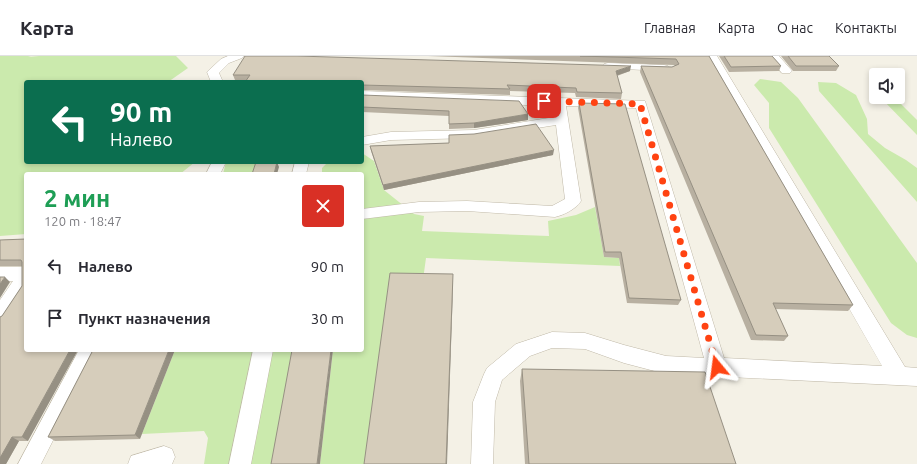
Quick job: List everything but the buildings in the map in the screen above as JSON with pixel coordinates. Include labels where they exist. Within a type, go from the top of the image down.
[{"type":"lane","points":[[216,80],[213,72],[225,61],[238,56]]},
{"type":"lane","points":[[711,56],[899,376]]},
{"type":"lane","points":[[773,56],[786,71]]},
{"type":"lane","points":[[593,66],[670,68]]},
{"type":"lane","points":[[364,95],[640,104],[717,367]]},
{"type":"lane","points":[[364,214],[435,206],[467,206],[555,212],[573,202],[559,102]]},
{"type":"lane","points":[[364,141],[391,136],[474,134],[562,120]]},
{"type":"lane","points":[[0,274],[24,275]]},
{"type":"lane","points":[[0,315],[24,278]]},
{"type":"lane","points":[[482,464],[484,402],[494,374],[522,350],[552,340],[585,341],[624,354],[666,364],[917,377]]},
{"type":"lane","points":[[30,464],[88,352]]},
{"type":"lane","points":[[240,464],[263,352]]},
{"type":"lane","points":[[139,464],[164,456]]},
{"type":"green space","points":[[0,56],[176,56],[188,68],[171,80],[24,80],[24,164],[192,164],[182,172],[24,172],[24,234],[0,236]]},
{"type":"green space","points":[[760,79],[781,82],[798,98],[917,263],[917,338],[907,335],[891,323],[769,128],[769,103],[754,85]]},
{"type":"green space","points":[[818,82],[836,83],[856,95],[867,119],[868,134],[885,148],[917,168],[917,202],[819,91]]},
{"type":"green space","points":[[887,104],[901,104],[917,120],[917,135]]},
{"type":"green space","points":[[364,154],[374,161],[384,190],[414,214],[424,216],[422,231],[549,236],[548,221],[576,215],[595,207],[604,257],[619,258],[620,266],[426,258],[422,287],[368,464],[320,464],[333,352],[364,352],[364,172],[322,172],[322,168],[326,164],[364,164]]},
{"type":"green space","points":[[226,164],[259,164],[257,172],[224,172]]},
{"type":"green space","points":[[174,352],[295,352],[275,464],[204,464],[208,438],[204,431],[142,434]]},
{"type":"route","points":[[544,101],[640,104],[717,367]]}]
